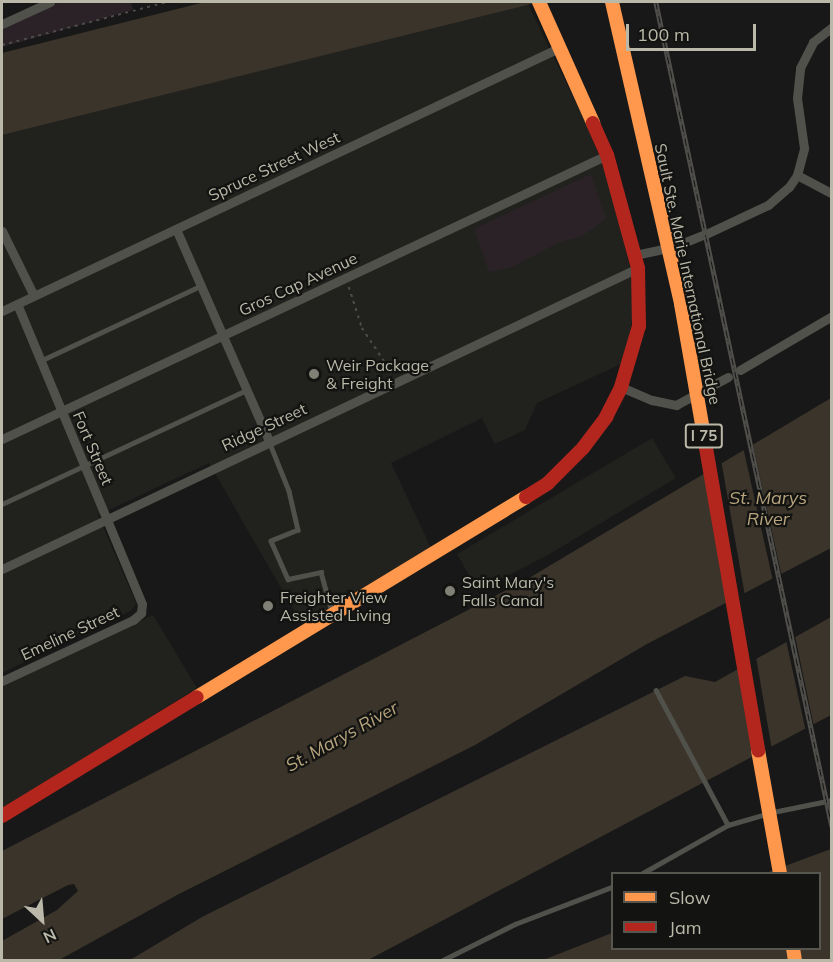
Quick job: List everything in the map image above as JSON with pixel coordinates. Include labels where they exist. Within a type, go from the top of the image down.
[{"type":"main road","name":"Sault Ste. Marie International Bridge","points":[[612,2],[681,304],[780,872]]},
{"type":"main road","points":[[2,816],[332,612],[548,483],[583,448],[621,387],[639,326],[637,261],[607,155],[541,6]]},
{"type":"street","points":[[2,24],[50,2]]},
{"type":"street","points":[[831,27],[813,42],[800,68],[797,98],[804,148],[797,175],[831,194]]},
{"type":"street","name":"Spruce Street West","points":[[2,311],[559,48]]},
{"type":"street","name":"Gros Cap Avenue","points":[[2,439],[607,155]]},
{"type":"street","name":"Ridge Street","points":[[2,569],[397,381],[637,261],[753,213],[780,197],[797,175]]},
{"type":"street","points":[[176,229],[269,441]]},
{"type":"street","points":[[2,231],[34,296]]},
{"type":"street","name":"Fort Street","points":[[17,304],[142,604]]},
{"type":"street","points":[[740,370],[831,316]]},
{"type":"street","points":[[621,387],[652,400],[676,405],[728,377]]},
{"type":"street","name":"Emeline Street","points":[[2,681],[133,620],[141,613],[142,604]]},
{"type":"lane","points":[[40,361],[200,286]]},
{"type":"lane","points":[[2,504],[83,463],[247,390]]},
{"type":"lane","points":[[269,441],[289,491],[298,530],[271,541],[288,579],[321,572],[332,612]]},
{"type":"lane","points":[[656,690],[728,825]]},
{"type":"lane","points":[[643,872],[728,825],[831,800]]},
{"type":"lane","points":[[443,960],[515,924],[611,887]]},
{"type":"path","points":[[2,45],[166,2]]},
{"type":"path","points":[[345,278],[362,328],[397,381]]},
{"type":"shaded area","points":[[60,2],[131,2],[133,10],[2,47],[2,28]]},
{"type":"shaded area","points":[[528,4],[587,126],[610,185],[636,294],[625,362],[537,403],[525,430],[495,444],[482,418],[391,463],[431,548],[303,626],[209,463],[98,515],[136,603],[132,610],[2,673],[2,135]]},
{"type":"shaded area","points":[[591,174],[606,219],[582,236],[560,242],[512,267],[489,272],[474,229]]},
{"type":"shaded area","points":[[652,438],[676,478],[548,555],[478,591],[457,554]]},
{"type":"shaded area","points":[[153,615],[197,688],[2,810],[2,686]]},
{"type":"water","points":[[205,2],[539,2],[2,135],[2,53]]},
{"type":"water","name":"St. Marys River","points":[[831,398],[831,548],[647,644],[475,745],[177,895],[59,960],[2,960],[2,941],[57,910],[78,891],[74,884],[68,885],[2,919],[2,851],[524,581]]},
{"type":"water","points":[[831,617],[831,715],[368,960],[130,960],[202,917],[685,676],[715,682]]},
{"type":"water","points":[[831,849],[831,960],[543,960],[611,933],[611,950],[821,950],[821,872],[769,872]]},
{"type":"pier","points":[[752,441],[782,577],[773,581],[743,447]]},
{"type":"pier","points":[[721,460],[745,596],[729,604],[705,470]]},
{"type":"pier","points":[[795,636],[814,727],[806,732],[786,640]]},
{"type":"pier","points":[[756,657],[772,750],[757,758],[740,665]]},
{"type":"railway","points":[[656,2],[832,826]]},
{"type":"traffic: slow","points":[[539,2],[593,123]]},
{"type":"traffic: slow","points":[[612,2],[681,304],[705,442]]},
{"type":"traffic: slow","points":[[197,697],[526,497]]},
{"type":"traffic: slow","points":[[758,750],[780,872]]},
{"type":"traffic: slow","points":[[793,950],[795,960]]},
{"type":"traffic: jam","points":[[526,497],[548,483],[583,448],[606,417],[621,387],[639,326],[638,268],[607,155],[593,123]]},
{"type":"traffic: jam","points":[[705,442],[758,750]]},
{"type":"traffic: jam","points":[[2,816],[197,697]]},
{"type":"place","name":"Weir Package & Freight","points":[[314,374]]},
{"type":"place","name":"Saint Mary's Falls Canal","points":[[450,591]]},
{"type":"place","name":"Freighter View Assisted Living","points":[[268,606]]}]
